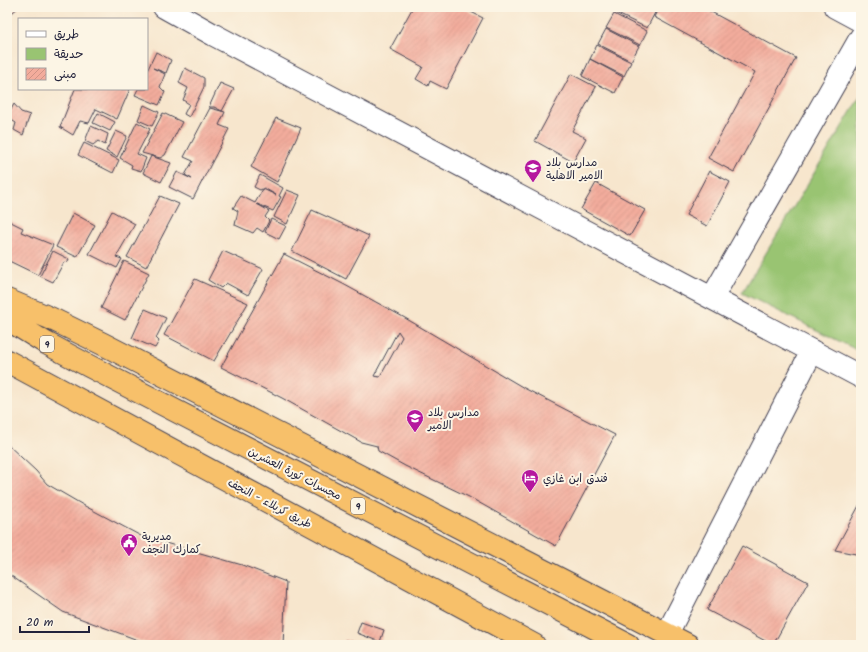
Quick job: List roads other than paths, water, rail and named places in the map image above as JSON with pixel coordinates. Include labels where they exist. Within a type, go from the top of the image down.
[{"type":"highway","points":[[7,300],[50,318],[103,344],[688,645]]},
{"type":"highway","name":"مجسرات ثورة العشرين","points":[[7,319],[46,343],[89,366],[628,645]]},
{"type":"highway","name":"طريق کربلاء - النجف","points":[[7,361],[534,645]]},
{"type":"street","points":[[164,7],[214,35],[861,377]]},
{"type":"street","points":[[198,7],[214,35]]},
{"type":"street","points":[[835,7],[861,21]]},
{"type":"street","points":[[712,298],[861,37]]},
{"type":"street","points":[[667,634],[812,351]]},
{"type":"place","name":"مدارس بلاد الامير الاهلية","points":[[533,183]]},
{"type":"place","name":"مدارس بلاد الامير","points":[[415,433]]},
{"type":"place","name":"فندق ابن غازي","points":[[530,493]]},
{"type":"place","name":"مديرية كمارك النجف","points":[[129,557]]}]
